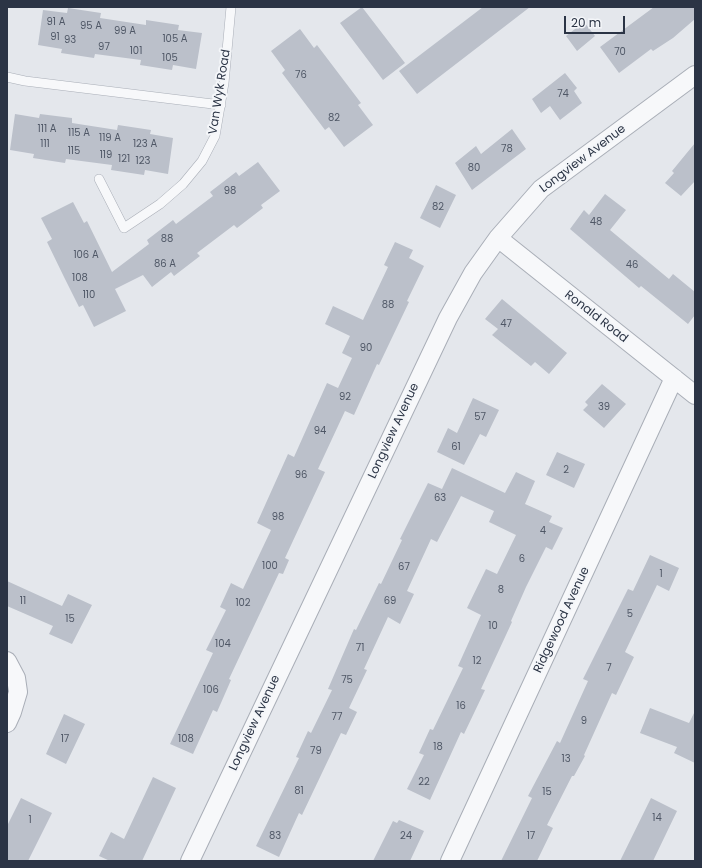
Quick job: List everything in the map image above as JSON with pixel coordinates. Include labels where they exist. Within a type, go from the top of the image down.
[{"type":"street","name":"Longview Avenue","points":[[190,861],[448,318],[473,273],[498,238],[541,189],[695,75]]},
{"type":"street","name":"Ronald Road","points":[[498,238],[695,395]]},
{"type":"street","name":"Ridgewood Avenue","points":[[450,861],[674,378]]},
{"type":"street","points":[[7,661],[16,678],[17,695],[7,723]]},
{"type":"lane","name":"Van Wyk Road","points":[[99,179],[124,228],[160,204],[183,184],[202,161],[215,136],[221,105],[231,7]]},
{"type":"lane","points":[[7,77],[25,82],[221,105]]},
{"type":"building","points":[[362,7],[405,63],[383,80],[340,23]]},
{"type":"building","points":[[483,7],[530,7],[417,94],[399,71]]},
{"type":"building","points":[[654,7],[695,7],[695,19],[673,38],[653,51],[651,49],[619,73],[600,47]]},
{"type":"building","points":[[68,8],[101,13],[100,18],[146,25],[146,20],[179,25],[178,30],[202,33],[196,69],[173,65],[172,70],[140,65],[141,60],[95,54],[94,58],[61,53],[62,49],[38,45],[43,10],[67,13]]},
{"type":"building","points":[[584,22],[595,36],[577,51],[566,36]]},
{"type":"building","points":[[300,29],[314,48],[317,45],[361,103],[358,105],[373,125],[344,147],[329,127],[325,130],[282,73],[285,70],[271,51]]},
{"type":"building","points":[[565,73],[577,88],[574,91],[582,103],[560,120],[550,106],[541,113],[532,99]]},
{"type":"building","points":[[15,114],[39,118],[40,114],[72,118],[72,123],[117,130],[118,125],[151,130],[150,134],[173,138],[168,174],[145,170],[144,175],[111,170],[112,165],[66,159],[65,163],[33,158],[34,154],[10,150]]},
{"type":"building","points":[[512,129],[526,149],[472,190],[455,163],[476,146],[481,154]]},
{"type":"building","points":[[695,143],[695,181],[681,196],[665,183],[674,173],[672,171]]},
{"type":"building","points":[[258,162],[280,191],[261,205],[263,208],[237,228],[234,225],[197,253],[200,256],[174,276],[171,272],[152,287],[143,275],[115,289],[126,311],[94,327],[83,305],[79,307],[64,277],[47,242],[52,239],[41,218],[73,202],[84,223],[87,221],[112,272],[149,244],[147,240],[173,220],[176,224],[213,196],[210,192],[236,172],[239,176]]},
{"type":"building","points":[[436,185],[456,195],[440,228],[420,218]]},
{"type":"building","points":[[605,194],[626,210],[610,230],[669,279],[673,274],[695,292],[695,315],[688,324],[641,286],[639,288],[570,229],[584,210],[589,215]]},
{"type":"building","points":[[395,242],[413,250],[409,258],[424,266],[407,301],[409,302],[379,365],[377,364],[354,415],[345,411],[318,469],[325,472],[285,558],[289,560],[283,574],[279,573],[229,679],[231,680],[217,712],[213,710],[193,754],[170,744],[213,653],[206,650],[226,610],[220,607],[231,583],[243,589],[271,530],[257,523],[288,454],[294,457],[327,383],[338,388],[352,358],[342,353],[350,336],[325,324],[333,306],[363,320],[388,267],[384,265]]},
{"type":"building","points":[[502,299],[567,353],[549,374],[535,362],[531,366],[492,335],[498,329],[485,319]]},
{"type":"building","points":[[602,384],[626,404],[604,428],[583,410],[588,405],[585,402]]},
{"type":"building","points":[[473,398],[499,410],[486,437],[480,434],[464,465],[437,452],[448,428],[457,433]]},
{"type":"building","points":[[557,452],[585,464],[574,488],[546,475]]},
{"type":"building","points":[[452,468],[505,493],[516,472],[535,481],[525,504],[552,516],[549,522],[563,528],[552,550],[546,547],[526,587],[511,621],[512,622],[481,689],[485,690],[464,734],[461,732],[430,800],[407,789],[424,755],[419,753],[430,729],[433,730],[463,668],[458,666],[481,615],[467,608],[486,569],[497,574],[516,535],[489,522],[494,511],[461,496],[437,542],[431,539],[407,591],[414,594],[400,624],[388,617],[364,669],[367,670],[349,708],[357,712],[346,735],[341,733],[302,815],[299,813],[279,857],[256,846],[299,758],[296,757],[308,731],[311,733],[332,690],[328,689],[354,629],[356,630],[379,583],[381,584],[402,540],[400,539],[428,483],[442,489]]},
{"type":"building","points":[[650,555],[679,568],[669,591],[657,585],[625,652],[634,657],[616,695],[612,693],[584,755],[585,756],[574,776],[572,776],[547,825],[553,828],[537,861],[501,861],[532,798],[528,796],[557,741],[560,743],[588,681],[583,679],[628,589],[633,591]]},
{"type":"building","points":[[7,581],[62,606],[68,594],[92,605],[72,644],[49,634],[53,626],[7,606]]},
{"type":"building","points":[[650,708],[689,723],[695,711],[695,763],[674,753],[677,747],[640,733]]},
{"type":"building","points":[[64,714],[85,724],[66,764],[46,754]]},
{"type":"building","points":[[153,777],[176,788],[142,861],[110,861],[99,856],[111,832],[124,839]]},
{"type":"building","points":[[21,798],[52,813],[28,861],[7,861],[7,826]]},
{"type":"building","points":[[651,798],[677,811],[653,861],[620,861]]},
{"type":"building","points":[[399,820],[424,831],[410,861],[373,861],[393,821],[397,823]]}]
